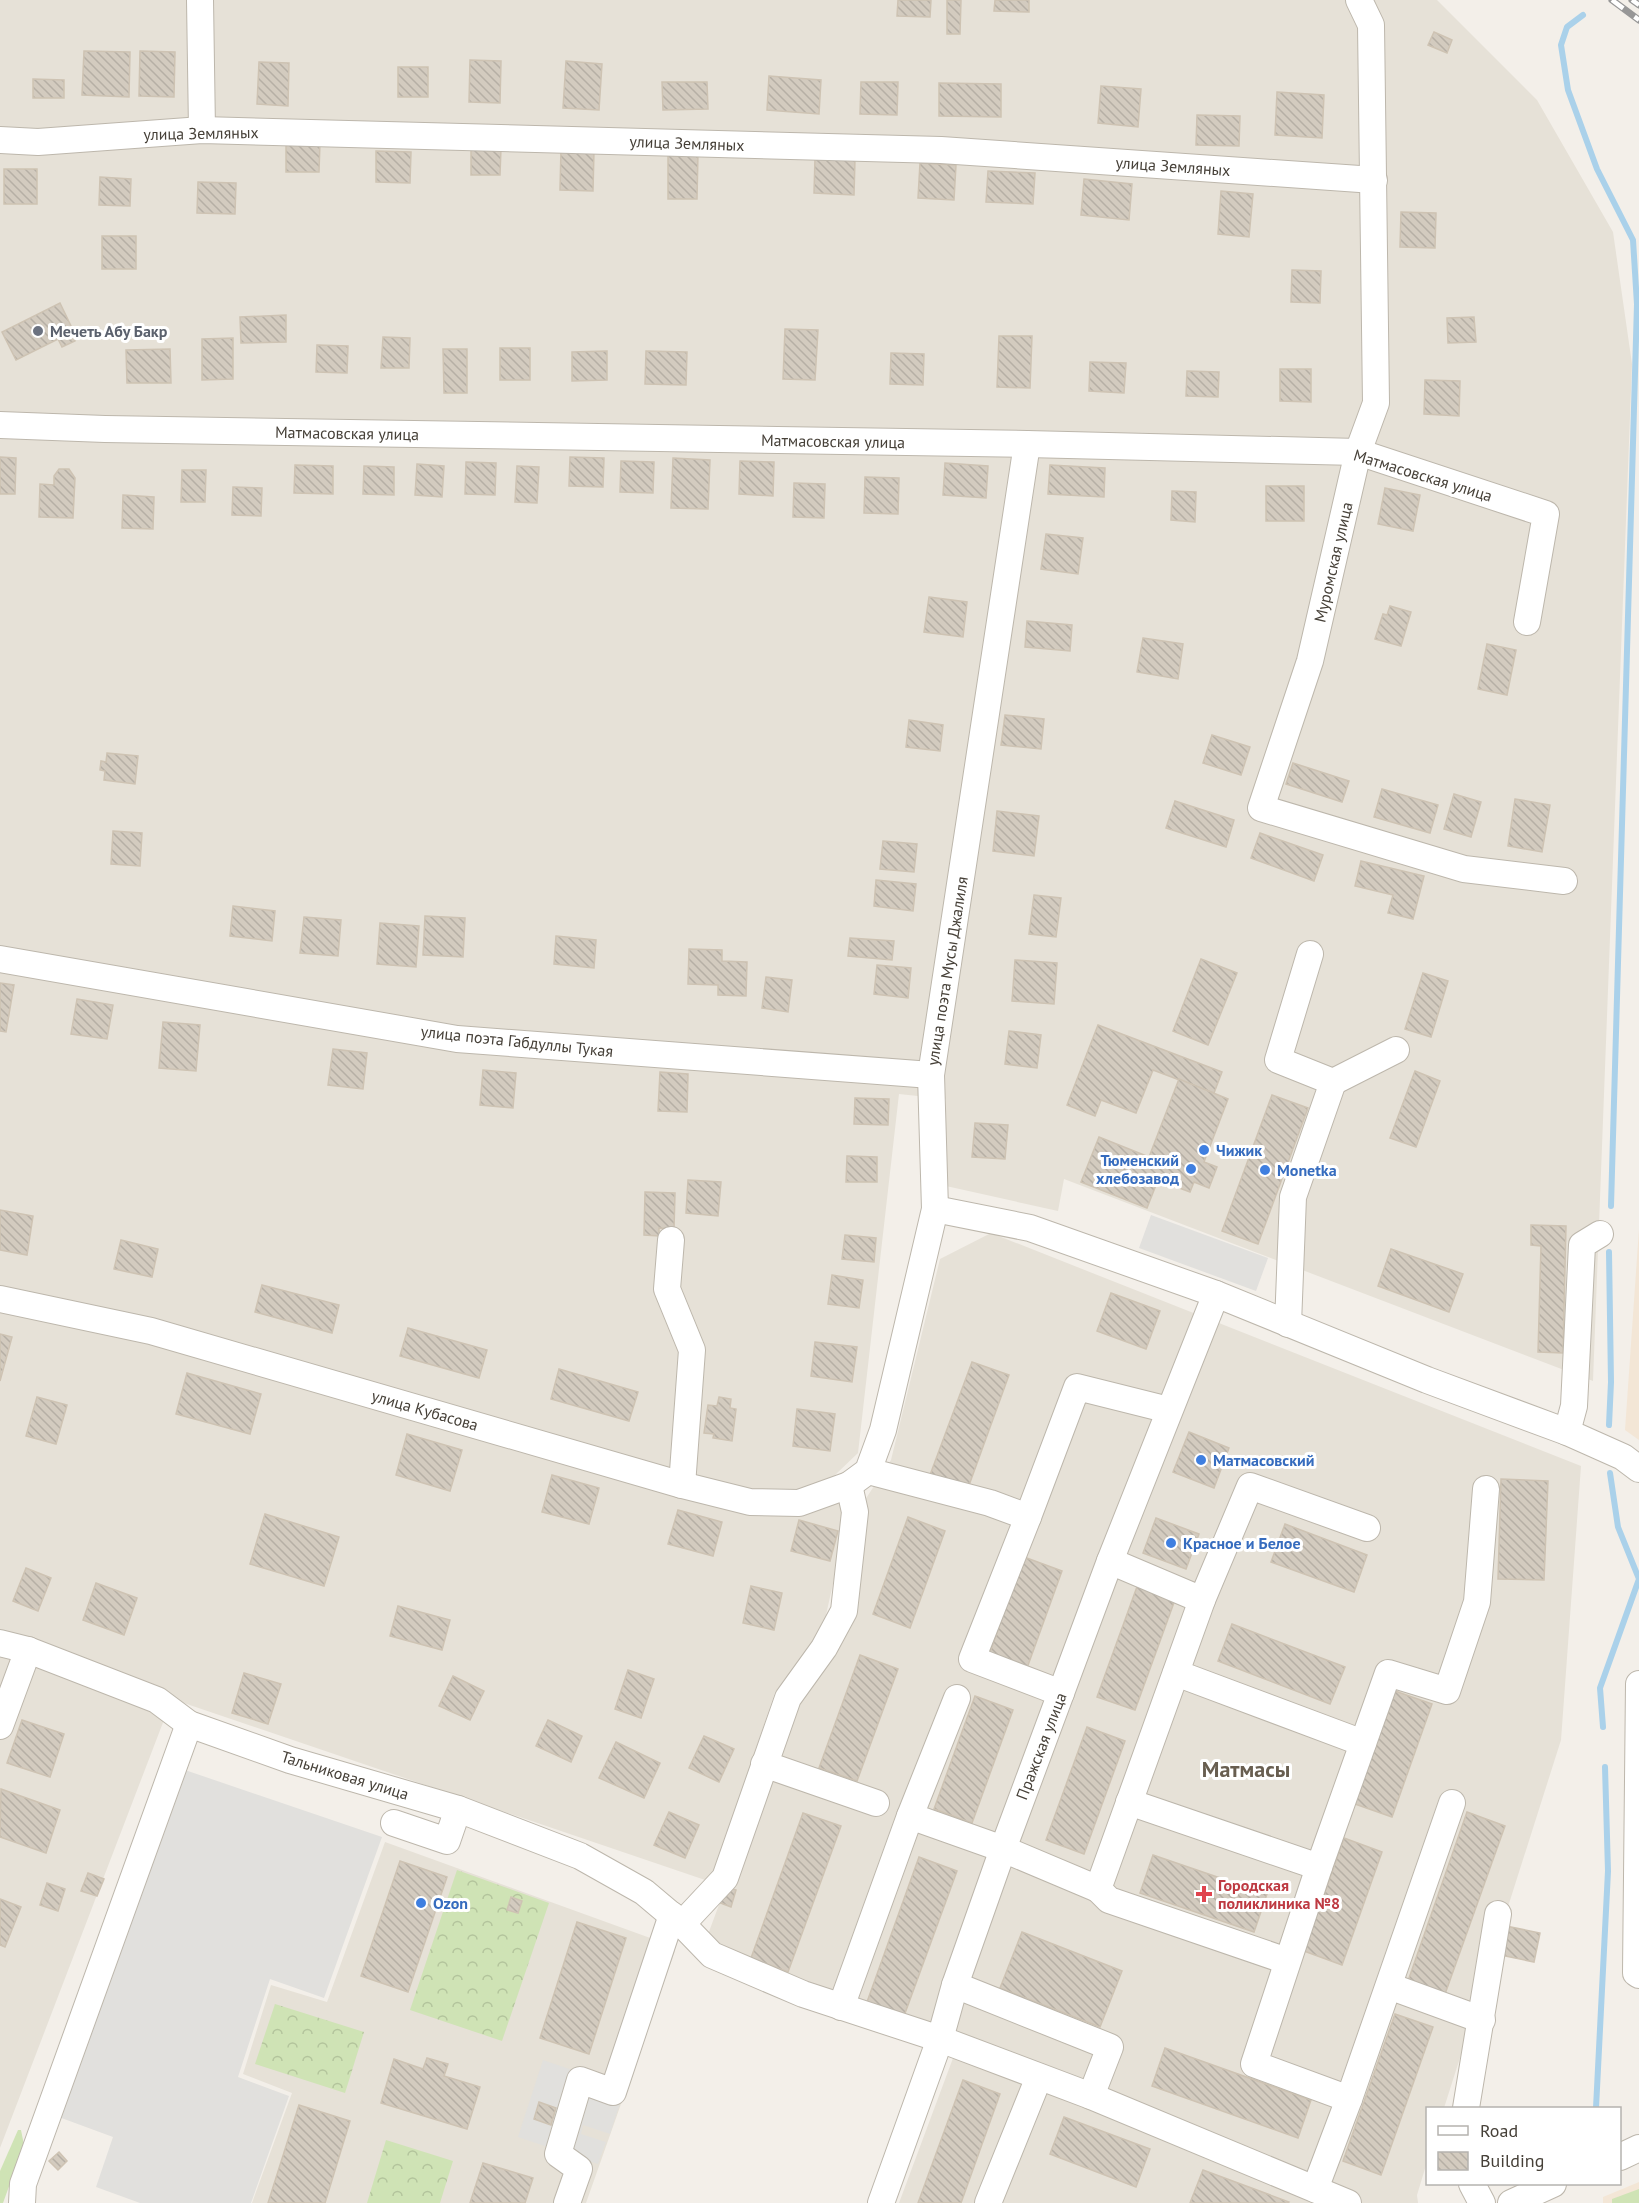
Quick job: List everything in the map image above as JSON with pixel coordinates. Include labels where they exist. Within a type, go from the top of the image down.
[{"type":"street","points":[[200,0],[202,129]]},
{"type":"street","name":"Муромская улица","points":[[1359,0],[1371,25],[1376,403],[1358,452],[1310,661],[1260,808],[1464,869],[1564,881]]},
{"type":"street","name":"улица Земляных","points":[[0,140],[38,142],[202,129],[942,150],[1374,180]]},
{"type":"street","name":"Матмасовская улица","points":[[0,425],[105,429],[1027,444],[1358,452],[1546,514],[1527,622]]},
{"type":"street","name":"улица поэта Мусы Джалиля","points":[[859,1478],[883,1430],[935,1209],[931,1075],[1027,444]]},
{"type":"street","points":[[1310,954],[1278,1060],[1333,1082]]},
{"type":"street","name":"улица поэта Габдуллы Тукая","points":[[0,959],[457,1039],[931,1075]]},
{"type":"street","points":[[1288,1324],[1293,1197],[1333,1082],[1396,1050]]},
{"type":"street","points":[[935,1209],[1030,1228],[1216,1294],[1427,1380],[1568,1431],[1623,1457],[1639,1469]]},
{"type":"street","points":[[1568,1431],[1574,1406],[1582,1245],[1600,1234]]},
{"type":"street","points":[[671,1239],[667,1289],[692,1350],[682,1485]]},
{"type":"street","name":"Пражская улица","points":[[881,2203],[940,2039],[955,1985],[1003,1849],[1110,1561],[1216,1294]]},
{"type":"street","name":"улица Кубасова","points":[[0,1299],[151,1331],[682,1485],[750,1502],[799,1503],[859,1478]]},
{"type":"street","points":[[1061,1693],[972,1659],[1077,1387],[1169,1410]]},
{"type":"street","points":[[567,2203],[579,2169],[558,2154],[580,2080],[613,2092],[677,1920],[725,1878],[788,1698],[824,1648],[844,1611],[859,1478],[990,1503],[1028,1517]]},
{"type":"street","points":[[1098,1888],[1202,1600],[1250,1486],[1367,1528]]},
{"type":"street","points":[[1349,2099],[1254,2064],[1319,1867],[1388,1672],[1447,1691],[1477,1602],[1486,1489]]},
{"type":"street","points":[[1110,1561],[1202,1600]]},
{"type":"street","name":"Тальниковая улица","points":[[0,1643],[28,1650],[157,1700],[189,1724],[290,1760],[458,1809],[580,1856],[644,1892],[677,1920],[712,1955],[803,1994],[940,2039],[1091,2096],[1348,2203]]},
{"type":"street","points":[[0,1726],[28,1650]]},
{"type":"street","points":[[1176,1673],[1363,1743]]},
{"type":"street","points":[[1639,1684],[1636,1961],[1636,1973],[1639,1975]]},
{"type":"street","points":[[841,2007],[910,1816],[957,1698]]},
{"type":"street","points":[[22,2203],[23,2184],[189,1724]]},
{"type":"street","points":[[764,1764],[876,1803]]},
{"type":"street","points":[[1129,1802],[1319,1867]]},
{"type":"street","points":[[1315,2189],[1349,2099],[1452,1803]]},
{"type":"street","points":[[394,1823],[447,1841],[458,1809]]},
{"type":"street","points":[[910,1816],[1003,1849],[1098,1888],[1109,1900],[1287,1961]]},
{"type":"street","points":[[1466,2107],[1498,1914]]},
{"type":"street","points":[[955,1985],[1110,2047],[1091,2096]]},
{"type":"street","points":[[1389,1986],[1482,2020]]},
{"type":"street","points":[[988,2203],[1039,2077]]},
{"type":"street","points":[[1621,2157],[1639,2148]]},
{"type":"street","points":[[1473,2185],[1482,2203]]},
{"type":"street","points":[[1511,2203],[1551,2185]]},
{"type":"shaded area","points":[[0,0],[1437,0],[1537,100],[1613,232],[1632,364],[1593,1381],[1064,1179],[1058,1211],[946,1186],[946,1099],[899,1094],[858,1453],[835,1475],[846,1525],[822,1633],[775,1692],[711,1882],[172,1699],[0,2148]]},
{"type":"shaded area","points":[[1151,1215],[1268,1258],[1256,1291],[1139,1248]]},
{"type":"shaded area","points":[[1639,1229],[1639,1440],[1625,1430]]},
{"type":"shaded area","points":[[991,1233],[1581,1466],[1561,1740],[1444,2107],[1426,2107],[1426,2165],[1417,2195],[1418,2203],[899,2203],[962,2034],[755,1966],[707,1937],[793,1706],[842,1639],[863,1503],[891,1460],[940,1259]]},
{"type":"shaded area","points":[[182,1769],[382,1837],[324,1998],[270,1979],[238,2077],[289,2096],[251,2203],[140,2203],[96,2187],[113,2137],[56,2116]]},
{"type":"shaded area","points":[[385,1842],[653,1939],[675,1951],[586,2203],[252,2203],[292,2093],[243,2074],[271,1985],[327,2002]]},
{"type":"shaded area","points":[[543,2060],[625,2088],[610,2134],[583,2125],[581,2134],[606,2142],[598,2164],[518,2137]]},
{"type":"shaded area","points":[[1639,2182],[1639,2203],[1603,2203],[1603,2197]]},
{"type":"green space","points":[[457,1870],[549,1903],[502,2041],[410,2010]]},
{"type":"green space","points":[[275,2004],[364,2032],[345,2093],[255,2064]]},
{"type":"green space","points":[[18,2130],[21,2130],[24,2145],[3,2203],[0,2203],[0,2171]]},
{"type":"green space","points":[[386,2140],[453,2161],[440,2203],[367,2203]]},
{"type":"green space","points":[[1639,2189],[1639,2203],[1612,2203],[1612,2199]]},
{"type":"building","points":[[898,0],[931,0],[930,17],[897,16]]},
{"type":"building","points":[[947,0],[961,0],[960,34],[947,34]]},
{"type":"building","points":[[995,0],[1029,0],[1029,12],[994,11]]},
{"type":"building","points":[[1434,32],[1452,40],[1447,53],[1428,45]]},
{"type":"building","points":[[84,51],[130,52],[129,97],[82,95]]},
{"type":"building","points":[[140,51],[175,52],[174,97],[139,96]]},
{"type":"building","points":[[470,60],[501,61],[500,103],[469,102]]},
{"type":"building","points":[[566,61],[602,64],[599,110],[563,108]]},
{"type":"building","points":[[259,62],[289,63],[288,106],[257,104]]},
{"type":"building","points":[[398,67],[428,67],[428,97],[398,97]]},
{"type":"building","points":[[769,76],[821,80],[819,114],[767,110]]},
{"type":"building","points":[[33,79],[64,80],[64,98],[33,98]]},
{"type":"building","points":[[662,82],[707,82],[708,109],[663,110]]},
{"type":"building","points":[[861,82],[898,82],[897,115],[860,114]]},
{"type":"building","points":[[939,83],[1001,84],[1001,117],[939,116]]},
{"type":"building","points":[[1101,86],[1141,89],[1138,127],[1098,123]]},
{"type":"building","points":[[1277,92],[1324,95],[1322,138],[1275,135]]},
{"type":"building","points":[[1197,115],[1240,116],[1239,146],[1196,145]]},
{"type":"building","points":[[286,141],[320,142],[319,172],[286,172]]},
{"type":"building","points":[[471,148],[501,148],[500,175],[471,175]]},
{"type":"building","points":[[561,149],[594,151],[593,191],[560,190]]},
{"type":"building","points":[[376,151],[411,152],[410,183],[376,182]]},
{"type":"building","points":[[668,153],[698,153],[697,199],[668,199]]},
{"type":"building","points":[[815,158],[855,159],[854,195],[814,193]]},
{"type":"building","points":[[920,163],[956,165],[954,200],[918,198]]},
{"type":"building","points":[[4,169],[37,169],[37,204],[4,204]]},
{"type":"building","points":[[988,171],[1035,173],[1033,204],[986,202]]},
{"type":"building","points":[[100,177],[131,179],[130,206],[99,205]]},
{"type":"building","points":[[1084,179],[1132,184],[1129,220],[1081,215]]},
{"type":"building","points":[[198,182],[236,183],[235,214],[197,213]]},
{"type":"building","points":[[1221,191],[1253,194],[1249,237],[1218,234]]},
{"type":"building","points":[[1401,212],[1436,213],[1435,248],[1400,247]]},
{"type":"building","points":[[102,236],[136,236],[136,269],[102,269]]},
{"type":"building","points":[[1292,270],[1321,271],[1320,303],[1291,302]]},
{"type":"building","name":"Мечеть Абу Бакр","points":[[60,303],[73,330],[71,332],[75,341],[62,347],[58,339],[16,360],[2,332]]},
{"type":"building","points":[[286,315],[286,342],[241,343],[240,317]]},
{"type":"building","points":[[1474,317],[1476,342],[1448,343],[1447,318]]},
{"type":"building","points":[[785,329],[818,330],[815,380],[783,379]]},
{"type":"building","points":[[999,336],[1032,336],[1030,388],[997,387]]},
{"type":"building","points":[[383,337],[410,338],[409,368],[381,368]]},
{"type":"building","points":[[233,338],[233,379],[202,380],[202,339]]},
{"type":"building","points":[[317,345],[348,346],[347,373],[316,372]]},
{"type":"building","points":[[500,348],[530,348],[530,380],[500,380]]},
{"type":"building","points":[[170,349],[171,383],[127,383],[126,350]]},
{"type":"building","points":[[443,349],[467,349],[467,393],[444,393]]},
{"type":"building","points":[[607,351],[607,380],[572,381],[572,352]]},
{"type":"building","points":[[646,351],[687,352],[686,385],[645,384]]},
{"type":"building","points":[[891,353],[924,354],[923,385],[890,384]]},
{"type":"building","points":[[1090,362],[1126,363],[1124,393],[1089,391]]},
{"type":"building","points":[[1280,369],[1311,369],[1311,402],[1280,401]]},
{"type":"building","points":[[1187,371],[1219,372],[1218,397],[1186,396]]},
{"type":"building","points":[[1425,380],[1460,381],[1459,416],[1424,414]]},
{"type":"building","points":[[0,457],[16,458],[15,494],[0,494]]},
{"type":"building","points":[[570,457],[604,458],[603,487],[569,486]]},
{"type":"building","points":[[673,458],[710,460],[708,509],[671,508]]},
{"type":"building","points":[[621,461],[654,462],[653,493],[620,492]]},
{"type":"building","points":[[740,461],[774,462],[773,496],[739,494]]},
{"type":"building","points":[[466,462],[496,463],[495,495],[465,494]]},
{"type":"building","points":[[945,463],[988,466],[986,498],[943,495]]},
{"type":"building","points":[[417,464],[444,466],[442,497],[415,495]]},
{"type":"building","points":[[295,465],[333,466],[333,494],[294,493]]},
{"type":"building","points":[[1050,465],[1105,468],[1104,497],[1048,494]]},
{"type":"building","points":[[364,466],[394,467],[394,495],[363,494]]},
{"type":"building","points":[[517,466],[539,467],[537,503],[515,502]]},
{"type":"building","points":[[59,469],[69,469],[75,478],[73,518],[39,517],[40,484],[54,485],[54,476]]},
{"type":"building","points":[[182,470],[206,470],[205,502],[181,502]]},
{"type":"building","points":[[865,477],[899,478],[898,514],[864,513]]},
{"type":"building","points":[[794,483],[825,484],[824,518],[793,517]]},
{"type":"building","points":[[1266,486],[1304,486],[1304,521],[1266,521]]},
{"type":"building","points":[[233,487],[262,488],[261,516],[232,515]]},
{"type":"building","points":[[1385,488],[1420,495],[1413,531],[1378,524]]},
{"type":"building","points":[[1172,491],[1196,492],[1195,522],[1171,520]]},
{"type":"building","points":[[123,495],[154,497],[153,529],[122,528]]},
{"type":"building","points":[[1046,534],[1083,538],[1078,574],[1041,569]]},
{"type":"building","points":[[929,597],[967,602],[963,637],[924,632]]},
{"type":"building","points":[[1390,606],[1411,612],[1401,646],[1375,639],[1383,614],[1387,615]]},
{"type":"building","points":[[1027,621],[1072,625],[1070,651],[1025,647]]},
{"type":"building","points":[[1143,638],[1183,644],[1178,679],[1137,672]]},
{"type":"building","points":[[1487,644],[1516,650],[1507,695],[1478,689]]},
{"type":"building","points":[[1005,715],[1044,719],[1041,749],[1001,745]]},
{"type":"building","points":[[909,720],[943,725],[940,751],[906,747]]},
{"type":"building","points":[[1212,735],[1250,747],[1241,775],[1203,763]]},
{"type":"building","points":[[107,753],[138,756],[135,784],[104,780],[105,771],[100,770],[101,761],[106,762]]},
{"type":"building","points":[[1293,763],[1349,781],[1342,802],[1286,784]]},
{"type":"building","points":[[1382,789],[1438,805],[1430,833],[1374,817]]},
{"type":"building","points":[[1454,794],[1481,802],[1471,837],[1444,829]]},
{"type":"building","points":[[1515,799],[1550,805],[1542,852],[1508,846]]},
{"type":"building","points":[[1175,801],[1234,820],[1226,847],[1166,828]]},
{"type":"building","points":[[997,811],[1039,816],[1034,856],[993,851]]},
{"type":"building","points":[[113,831],[142,833],[140,866],[111,864]]},
{"type":"building","points":[[1260,833],[1323,855],[1314,881],[1251,858]]},
{"type":"building","points":[[883,841],[917,844],[914,872],[880,869]]},
{"type":"building","points":[[1361,861],[1424,876],[1413,919],[1388,913],[1393,895],[1355,886]]},
{"type":"building","points":[[876,880],[916,884],[913,911],[874,906]]},
{"type":"building","points":[[1034,895],[1061,898],[1056,937],[1029,934]]},
{"type":"building","points":[[233,906],[275,911],[272,941],[230,936]]},
{"type":"building","points":[[425,916],[465,918],[463,957],[423,955]]},
{"type":"building","points":[[304,917],[341,920],[338,956],[300,953]]},
{"type":"building","points":[[380,923],[419,926],[416,967],[377,964]]},
{"type":"building","points":[[556,936],[596,940],[594,968],[554,964]]},
{"type":"building","points":[[850,938],[894,941],[892,960],[848,956]]},
{"type":"building","points":[[689,949],[722,950],[722,961],[747,962],[746,996],[718,995],[718,985],[688,984]]},
{"type":"building","points":[[1201,959],[1237,973],[1208,1045],[1173,1031]]},
{"type":"building","points":[[1015,960],[1057,963],[1054,1004],[1012,1001]]},
{"type":"building","points":[[877,965],[911,968],[908,998],[874,994]]},
{"type":"building","points":[[1423,973],[1448,981],[1431,1037],[1405,1029]]},
{"type":"building","points":[[766,977],[792,980],[788,1012],[762,1008]]},
{"type":"building","points":[[0,983],[14,985],[6,1032],[0,1031]]},
{"type":"building","points":[[77,999],[113,1005],[107,1039],[71,1034]]},
{"type":"building","points":[[163,1022],[200,1025],[196,1071],[159,1068]]},
{"type":"building","points":[[1098,1025],[1222,1072],[1214,1093],[1153,1070],[1136,1113],[1101,1100],[1095,1116],[1067,1105]]},
{"type":"building","points":[[1009,1031],[1041,1035],[1037,1068],[1005,1064]]},
{"type":"building","points":[[333,1049],[367,1053],[363,1089],[328,1085]]},
{"type":"building","points":[[483,1070],[516,1073],[513,1108],[480,1105]]},
{"type":"building","points":[[1415,1071],[1440,1081],[1416,1147],[1390,1138]]},
{"type":"building","points":[[660,1072],[688,1074],[687,1112],[658,1111]]},
{"type":"building","points":[[1179,1079],[1228,1099],[1204,1162],[1217,1167],[1209,1188],[1194,1182],[1190,1192],[1158,1180],[1147,1208],[1081,1182],[1099,1137],[1149,1157]]},
{"type":"building","name":"Monetka","points":[[1272,1095],[1308,1108],[1258,1244],[1222,1231]]},
{"type":"building","points":[[855,1098],[889,1099],[888,1125],[854,1124]]},
{"type":"building","points":[[975,1123],[1008,1125],[1005,1159],[972,1157]]},
{"type":"building","points":[[847,1156],[877,1157],[877,1182],[846,1182]]},
{"type":"building","points":[[688,1180],[721,1182],[718,1216],[686,1213]]},
{"type":"building","points":[[645,1192],[675,1193],[674,1229],[659,1228],[659,1236],[644,1235]]},
{"type":"building","points":[[0,1210],[33,1216],[27,1255],[0,1250]]},
{"type":"building","points":[[1531,1225],[1566,1226],[1563,1353],[1538,1352],[1541,1246],[1531,1245]]},
{"type":"building","points":[[845,1235],[876,1238],[874,1262],[842,1259]]},
{"type":"building","points":[[121,1240],[158,1249],[152,1277],[114,1269]]},
{"type":"building","points":[[1391,1249],[1463,1274],[1449,1312],[1378,1286]]},
{"type":"building","points":[[832,1275],[863,1280],[859,1308],[828,1304]]},
{"type":"building","points":[[262,1285],[339,1305],[332,1333],[255,1312]]},
{"type":"building","points":[[1111,1293],[1160,1311],[1146,1349],[1097,1331]]},
{"type":"building","points":[[408,1328],[487,1350],[479,1378],[400,1356]]},
{"type":"building","points":[[0,1334],[12,1337],[0,1381]]},
{"type":"building","points":[[815,1342],[857,1347],[852,1382],[811,1376]]},
{"type":"building","points":[[972,1362],[1009,1375],[968,1488],[930,1475]]},
{"type":"building","points":[[559,1369],[638,1392],[629,1421],[551,1399]]},
{"type":"building","points":[[187,1373],[261,1394],[250,1434],[176,1414]]},
{"type":"building","points":[[37,1397],[67,1405],[56,1444],[26,1436]]},
{"type":"building","points":[[719,1397],[731,1399],[730,1408],[736,1409],[732,1441],[713,1438],[714,1434],[704,1433],[708,1405],[717,1406]]},
{"type":"building","points":[[797,1409],[835,1414],[830,1451],[793,1446]]},
{"type":"building","name":"Матмасовский","points":[[1189,1432],[1229,1448],[1214,1488],[1173,1472]]},
{"type":"building","points":[[407,1434],[462,1450],[450,1491],[396,1475]]},
{"type":"building","points":[[552,1475],[599,1488],[589,1524],[542,1512]]},
{"type":"building","points":[[1501,1479],[1548,1481],[1544,1580],[1498,1579]]},
{"type":"building","points":[[678,1510],[722,1522],[713,1556],[668,1544]]},
{"type":"building","points":[[265,1514],[339,1537],[324,1586],[250,1564]]},
{"type":"building","points":[[908,1517],[945,1531],[910,1628],[873,1614]]},
{"type":"building","name":"Красное и Белое","points":[[1156,1518],[1199,1534],[1186,1569],[1143,1553]]},
{"type":"building","points":[[799,1520],[838,1531],[830,1561],[791,1551]]},
{"type":"building","points":[[1285,1524],[1367,1555],[1354,1592],[1271,1562]]},
{"type":"building","points":[[1024,1557],[1062,1571],[1027,1668],[989,1655]]},
{"type":"building","points":[[26,1568],[51,1578],[38,1611],[13,1601]]},
{"type":"building","points":[[96,1583],[137,1598],[124,1635],[83,1620]]},
{"type":"building","points":[[1138,1584],[1176,1597],[1135,1710],[1097,1697]]},
{"type":"building","points":[[751,1586],[782,1593],[774,1630],[743,1623]]},
{"type":"building","points":[[398,1606],[450,1620],[442,1650],[390,1636]]},
{"type":"building","points":[[1232,1624],[1345,1667],[1330,1704],[1218,1661]]},
{"type":"building","points":[[860,1655],[898,1669],[857,1781],[819,1768]]},
{"type":"building","points":[[628,1670],[654,1679],[641,1718],[615,1709]]},
{"type":"building","points":[[244,1673],[281,1684],[268,1724],[232,1713]]},
{"type":"building","points":[[453,1676],[484,1691],[470,1720],[439,1706]]},
{"type":"building","points":[[1395,1691],[1432,1704],[1392,1817],[1355,1804]]},
{"type":"building","points":[[975,1696],[1013,1710],[972,1823],[934,1809]]},
{"type":"building","points":[[22,1720],[64,1734],[50,1777],[7,1763]]},
{"type":"building","points":[[548,1720],[582,1736],[571,1762],[536,1746]]},
{"type":"building","points":[[1087,1727],[1125,1741],[1084,1854],[1046,1840]]},
{"type":"building","points":[[704,1736],[734,1749],[719,1782],[689,1768]]},
{"type":"building","points":[[616,1742],[660,1763],[644,1798],[599,1778]]},
{"type":"building","points":[[1,1789],[60,1810],[46,1853],[0,1837]]},
{"type":"building","points":[[669,1812],[699,1825],[685,1858],[654,1845]]},
{"type":"building","points":[[1467,1812],[1505,1826],[1445,1994],[1408,1981]]},
{"type":"building","points":[[803,1813],[841,1826],[788,1972],[751,1958]]},
{"type":"building","points":[[1344,1838],[1382,1852],[1342,1965],[1304,1951]]},
{"type":"building","name":"Городская поликлиника №8","points":[[1153,1855],[1267,1894],[1254,1932],[1140,1893]]},
{"type":"building","points":[[919,1857],[957,1871],[904,2016],[867,2002]]},
{"type":"building","points":[[400,1861],[447,1877],[408,1992],[361,1976]]},
{"type":"building","points":[[88,1873],[104,1879],[97,1896],[81,1891]]},
{"type":"building","points":[[47,1883],[65,1889],[58,1911],[40,1905]]},
{"type":"building","points":[[723,1886],[736,1890],[731,1907],[718,1902]]},
{"type":"building","points":[[511,1897],[522,1901],[518,1913],[507,1910]]},
{"type":"building","points":[[0,1899],[21,1907],[5,1947],[0,1945]]},
{"type":"building","points":[[577,1922],[626,1938],[589,2054],[540,2038]]},
{"type":"building","points":[[1506,1926],[1540,1933],[1534,1962],[1500,1955]]},
{"type":"building","points":[[1022,1932],[1122,1971],[1100,2027],[1000,1988]]},
{"type":"building","points":[[1395,2014],[1433,2027],[1381,2175],[1343,2161]]},
{"type":"building","points":[[1165,2048],[1311,2100],[1298,2138],[1152,2086]]},
{"type":"building","points":[[427,2058],[448,2064],[444,2076],[480,2087],[467,2129],[381,2103],[394,2059],[423,2069]]},
{"type":"building","points":[[963,2080],[1000,2094],[961,2203],[918,2203]]},
{"type":"building","points":[[539,2102],[556,2108],[551,2125],[534,2119]]},
{"type":"building","points":[[299,2105],[350,2121],[325,2203],[268,2203]]},
{"type":"building","points":[[1064,2117],[1150,2149],[1136,2187],[1050,2154]]},
{"type":"building","points":[[59,2152],[67,2161],[58,2170],[49,2161]]},
{"type":"building","points":[[483,2163],[533,2178],[525,2203],[470,2203]]},
{"type":"building","points":[[1203,2170],[1289,2202],[1190,2203]]},
{"type":"waterway","points":[[1583,15],[1567,27],[1561,45],[1568,90],[1597,169],[1633,240],[1637,304],[1611,1206]]},
{"type":"waterway","points":[[1609,1252],[1611,1382],[1609,1425]]},
{"type":"waterway","points":[[1603,1727],[1600,1688],[1639,1579],[1618,1527],[1610,1473]]},
{"type":"waterway","points":[[1596,2107],[1608,1871],[1605,1767]]},
{"type":"railway","points":[[1612,0],[1639,20]]},
{"type":"railway","points":[[1632,0],[1639,5]]},
{"type":"place","name":"Мечеть Абу Бакр","points":[[38,331]]},
{"type":"place","name":"Чижик","points":[[1204,1150]]},
{"type":"place","name":"Тюменский хлебозавод","points":[[1191,1169]]},
{"type":"place","name":"Monetka","points":[[1265,1170]]},
{"type":"place","name":"Матмасовский","points":[[1201,1460]]},
{"type":"place","name":"Красное и Белое","points":[[1171,1543]]},
{"type":"place","name":"Городская поликлиника №8","points":[[1204,1894]]},
{"type":"place","name":"Ozon","points":[[421,1903]]},
{"type":"district","name":"Матмасы","points":[[1246,1769]]}]
